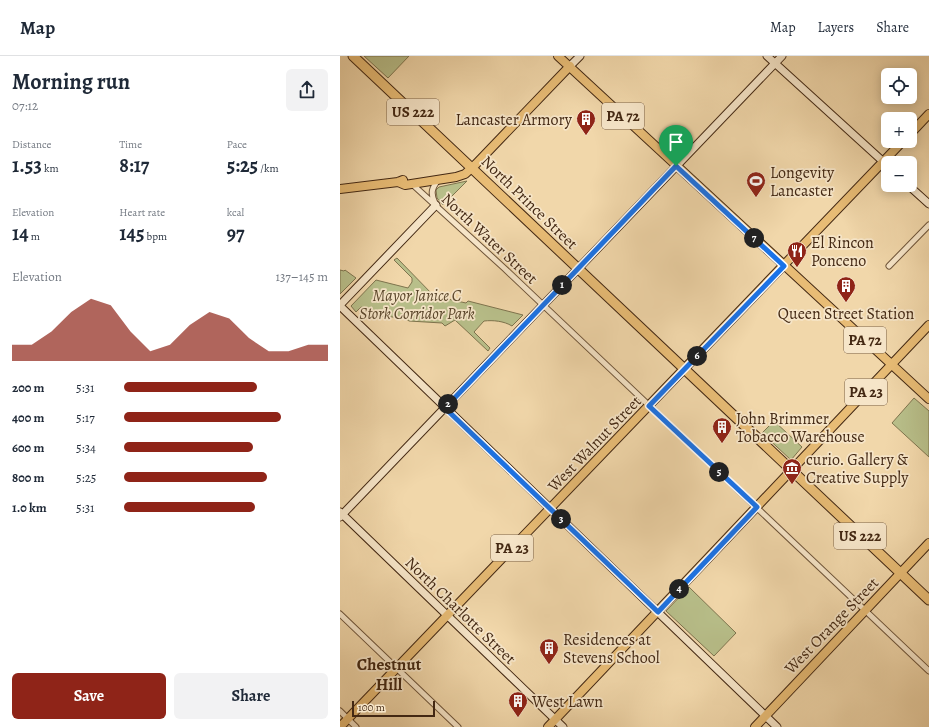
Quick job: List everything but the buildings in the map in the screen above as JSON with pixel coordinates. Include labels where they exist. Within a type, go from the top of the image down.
[{"type":"highway","name":"North Prince Street","points":[[353,56],[929,600]]},
{"type":"main road","name":"PA 72","points":[[558,56],[784,266],[929,398]]},
{"type":"main road","points":[[398,182],[412,184],[456,177],[465,174],[570,66]]},
{"type":"main road","points":[[917,127],[929,114]]},
{"type":"main road","name":"PA 23","points":[[892,156],[899,148]]},
{"type":"main road","points":[[340,189],[398,182],[404,179],[457,172],[472,168]]},
{"type":"main road","name":"PA 23","points":[[784,266],[881,169]]},
{"type":"main road","name":"West Walnut Street","points":[[340,727],[784,266]]},
{"type":"main road","name":"PA 23","points":[[548,727],[929,325]]},
{"type":"main road","name":"West Orange Street","points":[[755,727],[929,542]]},
{"type":"street","points":[[570,66],[580,56]]},
{"type":"street","points":[[767,56],[881,159]]},
{"type":"street","points":[[341,515],[782,56]]},
{"type":"street","points":[[438,180],[432,188],[431,194],[436,205],[340,306],[777,727]]},
{"type":"street","name":"North Water Street","points":[[412,184],[586,345],[929,671]]},
{"type":"street","points":[[916,192],[929,204]]},
{"type":"street","points":[[889,266],[929,225]]},
{"type":"street","name":"North Charlotte Street","points":[[341,515],[563,727]]},
{"type":"street","points":[[340,614],[458,727]]},
{"type":"street","points":[[340,711],[356,727]]},
{"type":"green space","points":[[364,56],[409,56],[388,78]]},
{"type":"green space","points":[[467,181],[443,205],[437,198],[436,190],[439,187]]},
{"type":"green space","name":"Mayor Janice C Stork Corridor Park","points":[[397,258],[434,296],[466,303],[468,301],[523,315],[512,326],[498,321],[484,321],[474,332],[490,348],[488,351],[455,320],[445,326],[442,323],[409,321],[405,318],[380,316],[361,307],[356,312],[351,306],[376,280],[408,288],[412,282],[412,278],[394,260]]},
{"type":"green space","name":"Mayor Janice C Stork Corridor Park","points":[[340,270],[345,270],[356,278],[340,294]]},
{"type":"green space","points":[[914,398],[929,411],[929,457],[892,423]]},
{"type":"green space","points":[[774,421],[802,447],[791,460],[762,433]]},
{"type":"green space","points":[[689,587],[736,633],[714,656],[666,611]]},
{"type":"place","name":"Lancaster Armory","points":[[586,136]]},
{"type":"place","name":"Longevity Lancaster","points":[[756,198]]},
{"type":"place","name":"El Rincon Ponceno","points":[[797,268]]},
{"type":"place","name":"Queen Street Station","points":[[846,303]]},
{"type":"place","name":"John Brimmer Tobacco Warehouse","points":[[722,444]]},
{"type":"place","name":"curio. Gallery & Creative Supply","points":[[792,485]]},
{"type":"place","name":"Residences at Stevens School","points":[[549,665]]},
{"type":"place","name":"West Lawn","points":[[518,718]]},
{"type":"district","name":"Chestnut Hill","points":[[389,674]]},
{"type":"route","points":[[676,166],[784,266],[649,406],[757,507],[658,612],[445,408],[676,166]]}]
